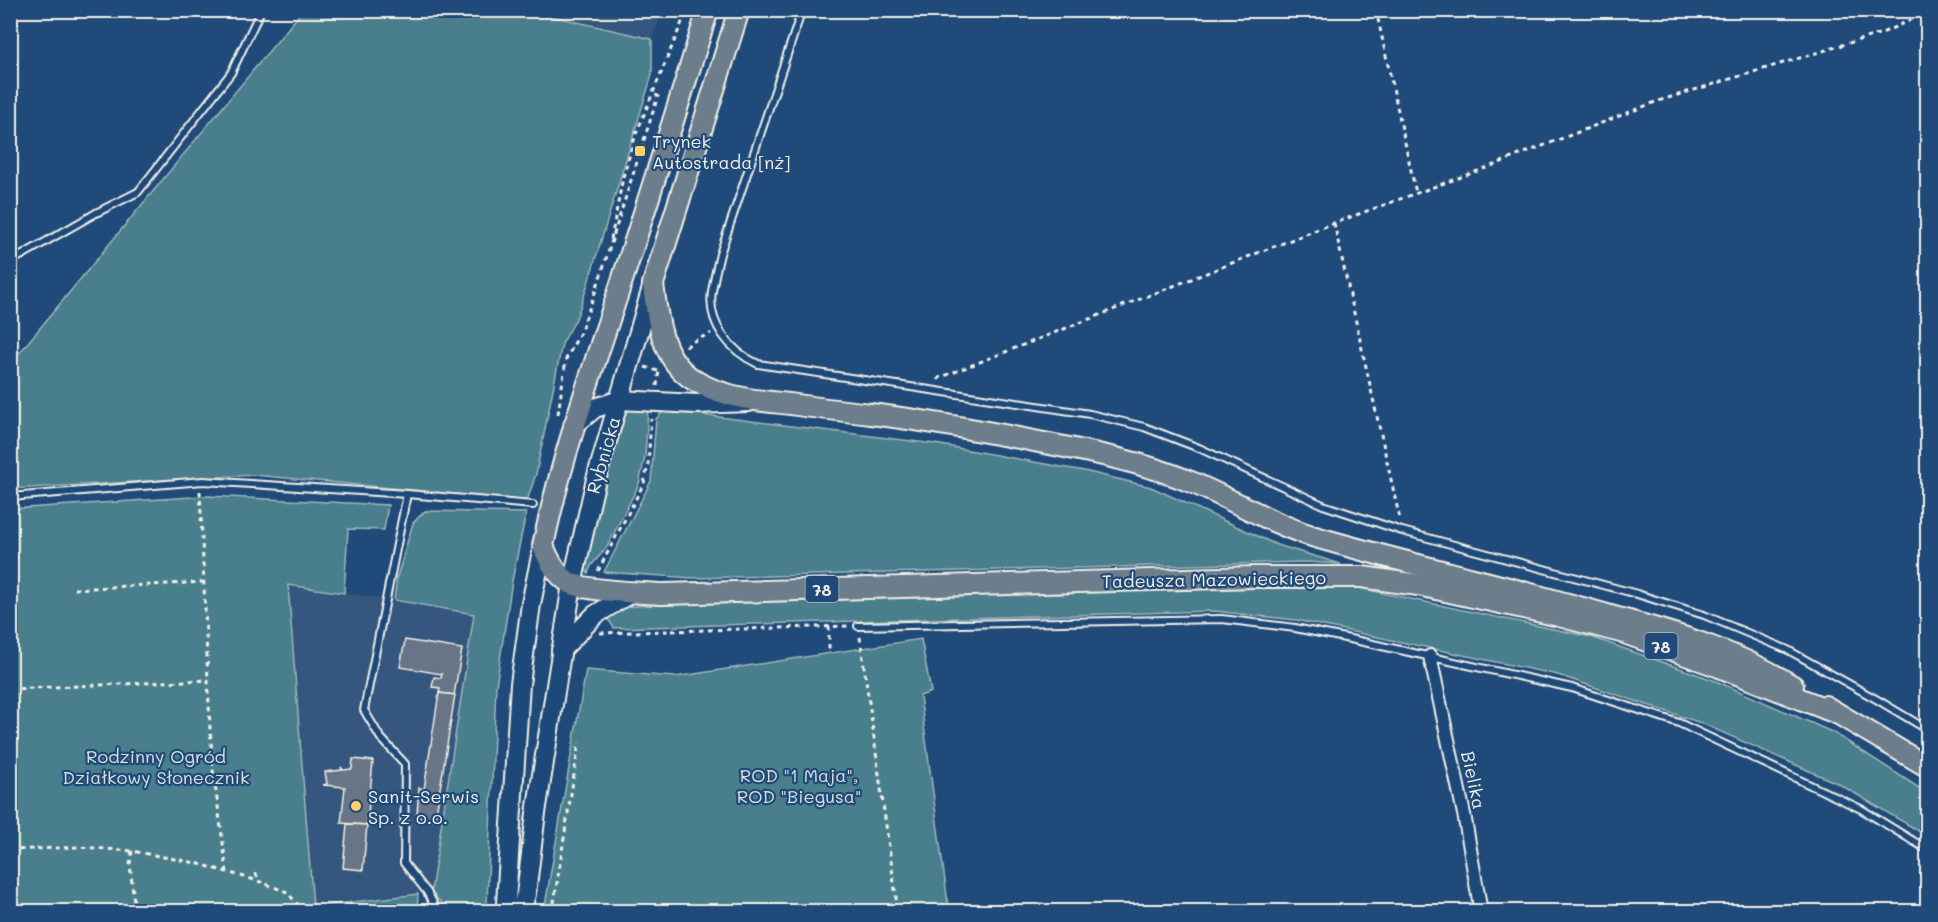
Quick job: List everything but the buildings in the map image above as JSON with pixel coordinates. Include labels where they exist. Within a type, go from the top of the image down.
[{"type":"main road","name":"Rybnicka","points":[[508,912],[506,903],[514,803],[518,707],[526,634],[543,546],[573,426],[708,10]]},
{"type":"main road","name":"Rybnicka","points":[[521,912],[526,894],[536,813],[572,584],[590,502],[653,284],[739,10]]},
{"type":"main road","name":"78","points":[[653,284],[661,333],[676,365],[700,384],[757,401]]},
{"type":"main road","points":[[573,426],[595,408],[620,400]]},
{"type":"main road","name":"Tadeusza Mazowieckiego","points":[[620,400],[696,404],[757,401],[885,416],[1050,444],[1146,466],[1192,483],[1296,530],[1383,557],[1546,597],[1701,642],[1744,659],[1783,680],[1928,767]]},
{"type":"main road","points":[[543,546],[557,571],[572,584]]},
{"type":"main road","name":"Tadeusza Mazowieckiego","points":[[572,584],[663,594],[1256,577],[1362,577],[1418,585],[1559,616],[1624,633],[1717,666],[1836,713]]},
{"type":"main road","points":[[561,650],[595,615],[632,592]]},
{"type":"street","name":"Bielika","points":[[1430,656],[1464,814],[1481,912]]},
{"type":"lane","points":[[10,262],[138,192],[231,73],[261,10]]},
{"type":"lane","points":[[802,10],[720,254],[711,293],[712,310],[719,329],[729,344],[742,356],[758,364],[1090,414],[1144,427],[1199,448],[1323,505],[1402,531],[1637,594],[1704,615],[1788,651],[1928,730]]},
{"type":"lane","points":[[10,497],[199,481],[407,494],[533,505]]},
{"type":"lane","points":[[407,494],[364,710],[380,736],[405,764],[404,863],[427,892],[438,912]]},
{"type":"lane","points":[[858,626],[1222,619],[1296,628],[1430,656],[1572,688],[1679,723],[1861,809],[1928,850]]},
{"type":"path","points":[[654,94],[658,96],[618,226],[610,244],[623,177],[636,134],[687,10]]},
{"type":"path","points":[[1376,10],[1416,193]]},
{"type":"path","points":[[932,391],[939,378],[1334,223],[1486,168],[1658,101],[1882,33],[1928,12]]},
{"type":"path","points":[[1334,223],[1402,531]]},
{"type":"path","points":[[682,350],[692,342],[719,329]]},
{"type":"path","points":[[640,365],[659,369],[656,394]]},
{"type":"path","points":[[596,575],[644,483],[653,414]]},
{"type":"path","points":[[199,481],[213,770],[227,872]]},
{"type":"path","points":[[74,589],[204,582]]},
{"type":"path","points":[[603,633],[858,626],[898,912]]},
{"type":"path","points":[[829,627],[830,653]]},
{"type":"path","points":[[10,689],[208,680]]},
{"type":"path","points":[[556,912],[554,902],[579,743]]},
{"type":"path","points":[[10,850],[80,848],[132,850],[196,863],[258,880],[287,892],[304,912]]},
{"type":"path","points":[[132,850],[130,864],[135,912]]},
{"type":"path","points":[[256,873],[258,880]]},
{"type":"shaded area","points":[[529,11],[655,11],[660,18],[652,39]]},
{"type":"shaded area","points":[[288,584],[474,613],[431,892],[313,908]]},
{"type":"green space","points":[[303,10],[529,11],[652,39],[652,75],[585,293],[576,319],[562,344],[536,474],[527,501],[254,475],[11,489],[11,363]]},
{"type":"green space","points":[[648,409],[645,457],[639,484],[607,547],[588,573],[584,569],[590,540],[626,411]]},
{"type":"green space","points":[[664,410],[935,444],[1084,471],[1151,487],[1277,545],[1341,564],[1306,562],[693,578],[604,572],[651,481],[656,419]]},
{"type":"green space","name":"Rodzinny Ogród Działkowy Słonecznik","points":[[207,496],[388,505],[384,530],[348,529],[344,593],[288,585],[313,907],[418,894],[417,911],[11,911],[11,509]]},
{"type":"green space","points":[[425,511],[526,513],[512,581],[496,686],[487,903],[479,911],[449,911],[431,892],[474,614],[394,600],[397,577],[413,523]]},
{"type":"green space","points":[[1270,587],[1359,588],[1591,637],[1716,681],[1834,733],[1927,793],[1927,836],[1839,784],[1701,723],[1558,675],[1296,620],[1214,611],[614,628],[606,616],[626,607],[647,605]]},
{"type":"green space","name":"ROD \"1 Maja\", ROD \"Biegusa\"","points":[[921,639],[931,692],[920,696],[949,911],[544,911],[586,670],[675,677]]},
{"type":"place","name":"Trynek Autostrada [nż]","points":[[640,151]]},
{"type":"place","name":"Sanit-Serwis Sp. z o.o.","points":[[356,806]]}]
